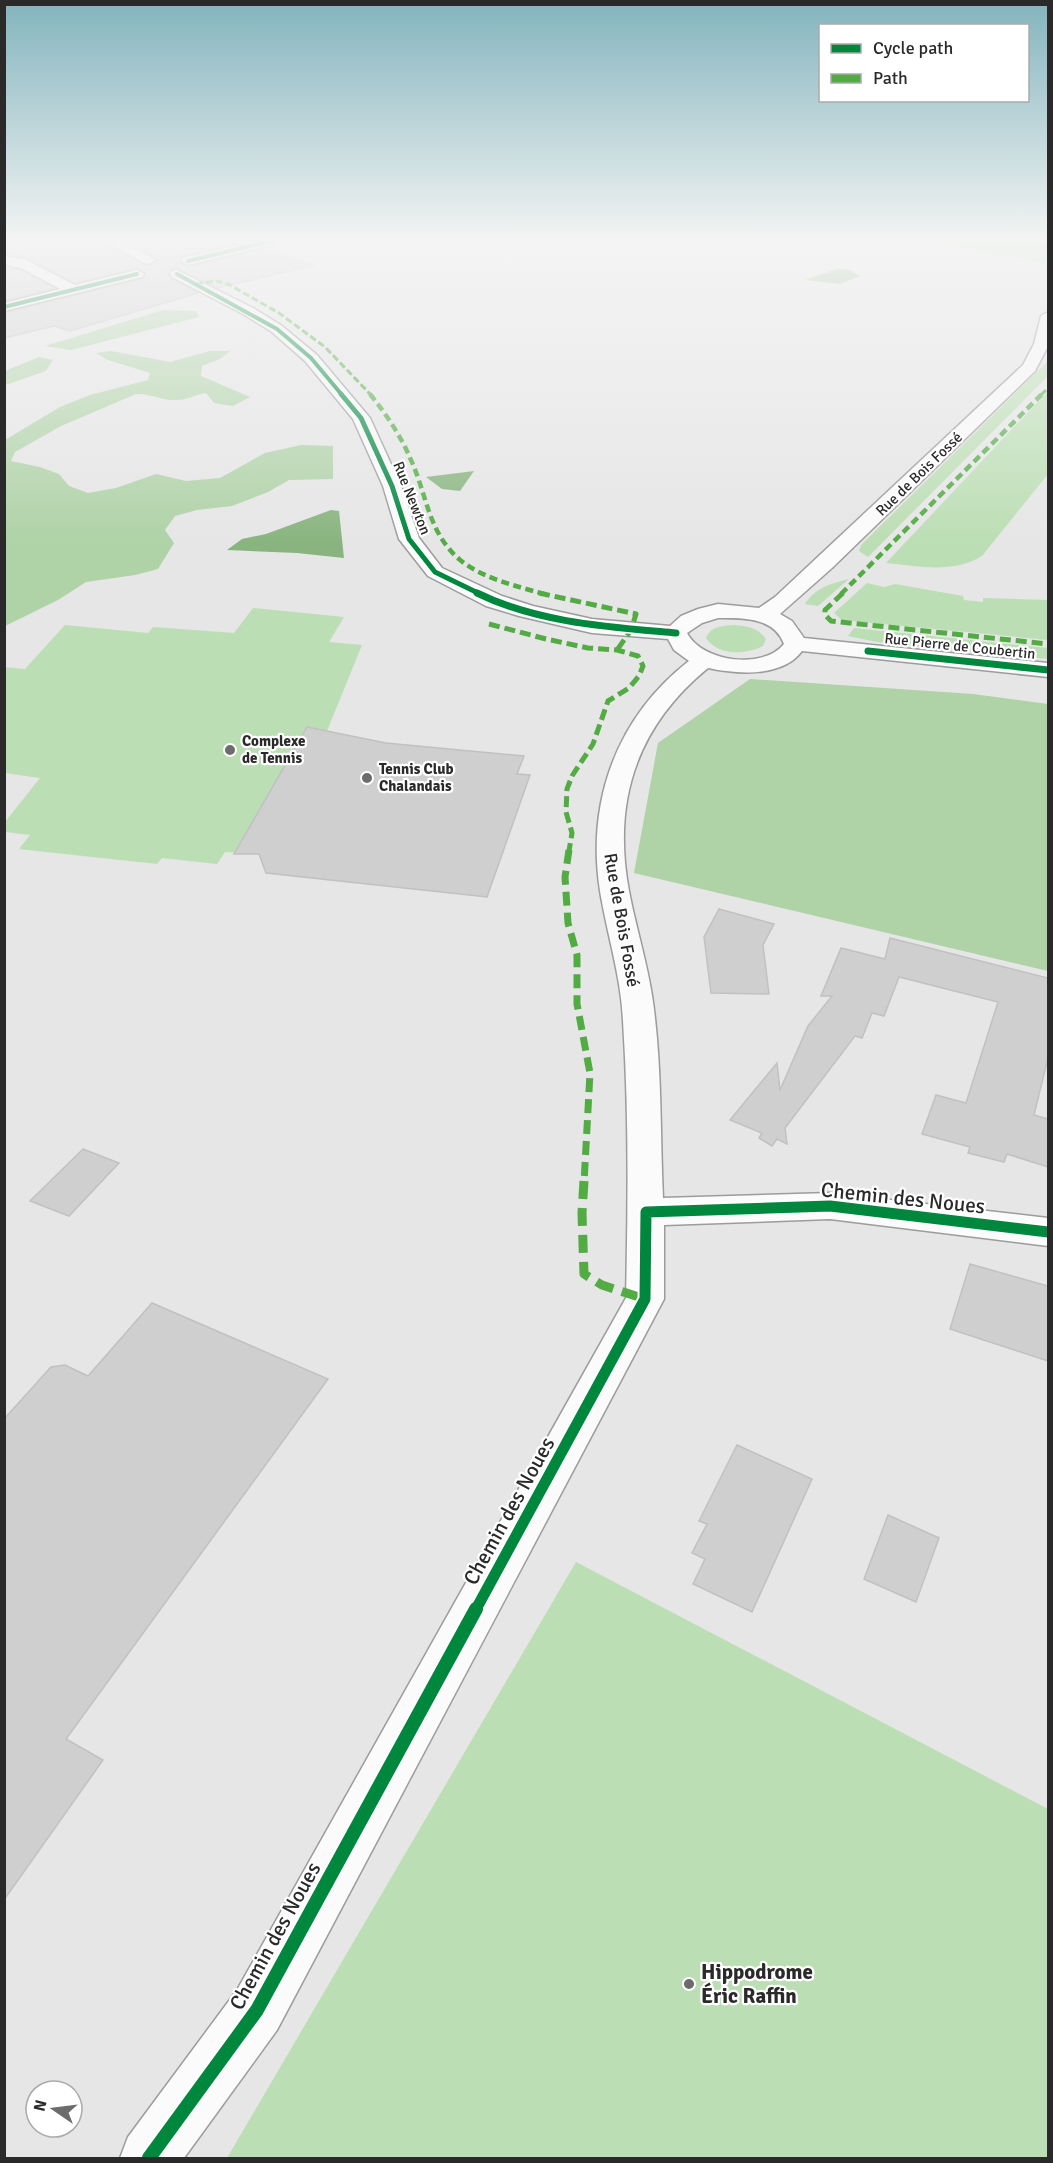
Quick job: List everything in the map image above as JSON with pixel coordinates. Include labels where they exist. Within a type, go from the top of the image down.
[{"type":"street","name":"Rue Newton","points":[[290,341],[311,358],[362,418],[392,486],[409,539],[435,572],[494,602],[527,611],[591,626],[676,633]]},
{"type":"street","name":"Rue de Bois Fossé","points":[[763,615],[783,602],[825,564],[1029,368],[1040,351],[1043,341]]},
{"type":"street","points":[[718,611],[741,611],[763,615],[781,623],[793,633],[795,644],[788,654],[772,662],[726,665],[704,660],[688,652],[679,643],[676,633],[683,623],[718,611]]},
{"type":"street","name":"Rue Pierre de Coubertin","points":[[795,644],[1048,670]]},
{"type":"street","name":"Rue de Bois Fossé","points":[[646,1212],[639,1015],[612,876],[610,827],[616,784],[629,746],[639,728],[669,691],[704,660]]},
{"type":"street","name":"Chemin des Noues","points":[[149,2158],[256,2010],[645,1299],[646,1212],[830,1206],[1048,1232]]},
{"type":"shaded area","points":[[62,341],[106,341],[71,350],[45,346]]},
{"type":"shaded area","points":[[111,351],[170,362],[210,351],[230,351],[220,359],[202,366],[201,376],[250,397],[233,406],[214,403],[206,393],[178,400],[136,394],[61,426],[15,452],[11,461],[59,474],[69,486],[88,493],[116,488],[156,474],[186,481],[220,478],[265,453],[301,445],[333,446],[333,479],[289,480],[268,492],[232,506],[197,510],[175,516],[165,530],[174,543],[158,569],[135,575],[86,582],[58,600],[5,626],[5,440],[60,407],[90,395],[148,380],[150,373],[108,360],[96,353]]},
{"type":"shaded area","points":[[39,357],[53,360],[46,371],[5,385],[5,371]]},
{"type":"shaded area","points":[[1048,361],[1048,376],[868,557],[859,551],[861,545]]},
{"type":"shaded area","points":[[1048,391],[1048,474],[982,556],[971,562],[947,567],[886,563]]},
{"type":"shaded area","points":[[474,471],[460,491],[442,489],[426,477]]},
{"type":"shaded area","points":[[331,510],[339,511],[344,558],[227,550],[242,539],[266,534]]},
{"type":"shaded area","points":[[849,579],[818,606],[805,604],[819,590]]},
{"type":"shaded area","points":[[867,583],[884,587],[895,584],[963,596],[964,600],[983,602],[983,598],[1048,600],[1048,640],[842,620],[834,613]]},
{"type":"shaded area","name":"Complexe de Tennis","points":[[253,608],[344,617],[329,642],[362,645],[327,731],[386,743],[524,756],[517,773],[530,775],[487,897],[266,873],[259,854],[225,852],[217,864],[162,858],[157,864],[19,849],[30,835],[5,832],[5,822],[40,778],[5,773],[4,667],[25,669],[65,625],[148,633],[153,627],[234,633]]},
{"type":"shaded area","points":[[734,625],[760,632],[766,639],[763,646],[748,651],[732,652],[717,648],[706,638],[714,629]]},
{"type":"shaded area","points":[[854,628],[1048,648],[1048,659],[877,642],[848,636]]},
{"type":"shaded area","points":[[750,679],[973,694],[1048,704],[1048,971],[634,873],[658,743]]},
{"type":"shaded area","name":"Hippodrome Éric Raffin","points":[[576,1562],[1048,1809],[1048,2158],[227,2158]]},
{"type":"building","points":[[307,727],[386,743],[524,756],[517,774],[530,775],[487,897],[266,873],[259,854],[234,854]]},
{"type":"building","points":[[719,909],[774,924],[763,945],[769,994],[711,993],[704,937]]},
{"type":"building","points":[[890,938],[1048,978],[1048,1058],[1034,1115],[1048,1119],[1048,1167],[1007,1154],[1004,1162],[968,1153],[970,1147],[922,1134],[936,1095],[966,1103],[998,1002],[899,977],[884,1016],[872,1013],[862,1038],[855,1036],[785,1128],[787,1144],[777,1139],[772,1146],[759,1138],[762,1133],[730,1120],[777,1063],[780,1090],[808,1026],[832,996],[821,996],[841,948],[885,959]]},
{"type":"building","points":[[83,1149],[119,1163],[69,1216],[30,1201]]},
{"type":"building","points":[[970,1264],[1048,1286],[1048,1361],[950,1329]]},
{"type":"building","points":[[152,1303],[328,1379],[66,1739],[103,1760],[4,1900],[4,1419],[51,1367],[65,1365],[88,1376]]},
{"type":"building","points":[[737,1445],[812,1479],[752,1612],[693,1584],[705,1559],[692,1553],[707,1524],[699,1521]]},
{"type":"building","points":[[888,1515],[939,1538],[916,1602],[864,1579]]},
{"type":"marked path","points":[[318,341],[346,366],[365,387],[398,434],[417,473],[432,523],[447,547],[464,563],[475,569],[536,592],[585,605],[636,614],[631,630],[617,650]]},
{"type":"marked path","points":[[1048,388],[825,610],[825,615],[831,621],[847,624],[1048,644]]},
{"type":"marked path","points":[[489,624],[588,648],[617,650],[638,656],[643,666],[639,676],[629,688],[608,701],[593,744],[572,776],[567,789],[566,812],[572,833],[565,877],[568,923],[577,955],[577,1004],[590,1073],[582,1213],[584,1274],[602,1285],[645,1299]]},
{"type":"cycle path","points":[[291,341],[311,358],[361,418],[392,486],[409,539],[435,572],[494,601],[527,611],[592,626],[676,633]]},
{"type":"cycle path","points":[[868,651],[1048,670]]},
{"type":"cycle path","points":[[149,2158],[257,2010],[645,1299],[646,1212],[830,1206],[1048,1232]]},
{"type":"place","name":"Complexe de Tennis","points":[[230,750]]},
{"type":"place","name":"Tennis Club Chalandais","points":[[367,778]]},
{"type":"place","name":"Hippodrome Éric Raffin","points":[[689,1984]]}]
